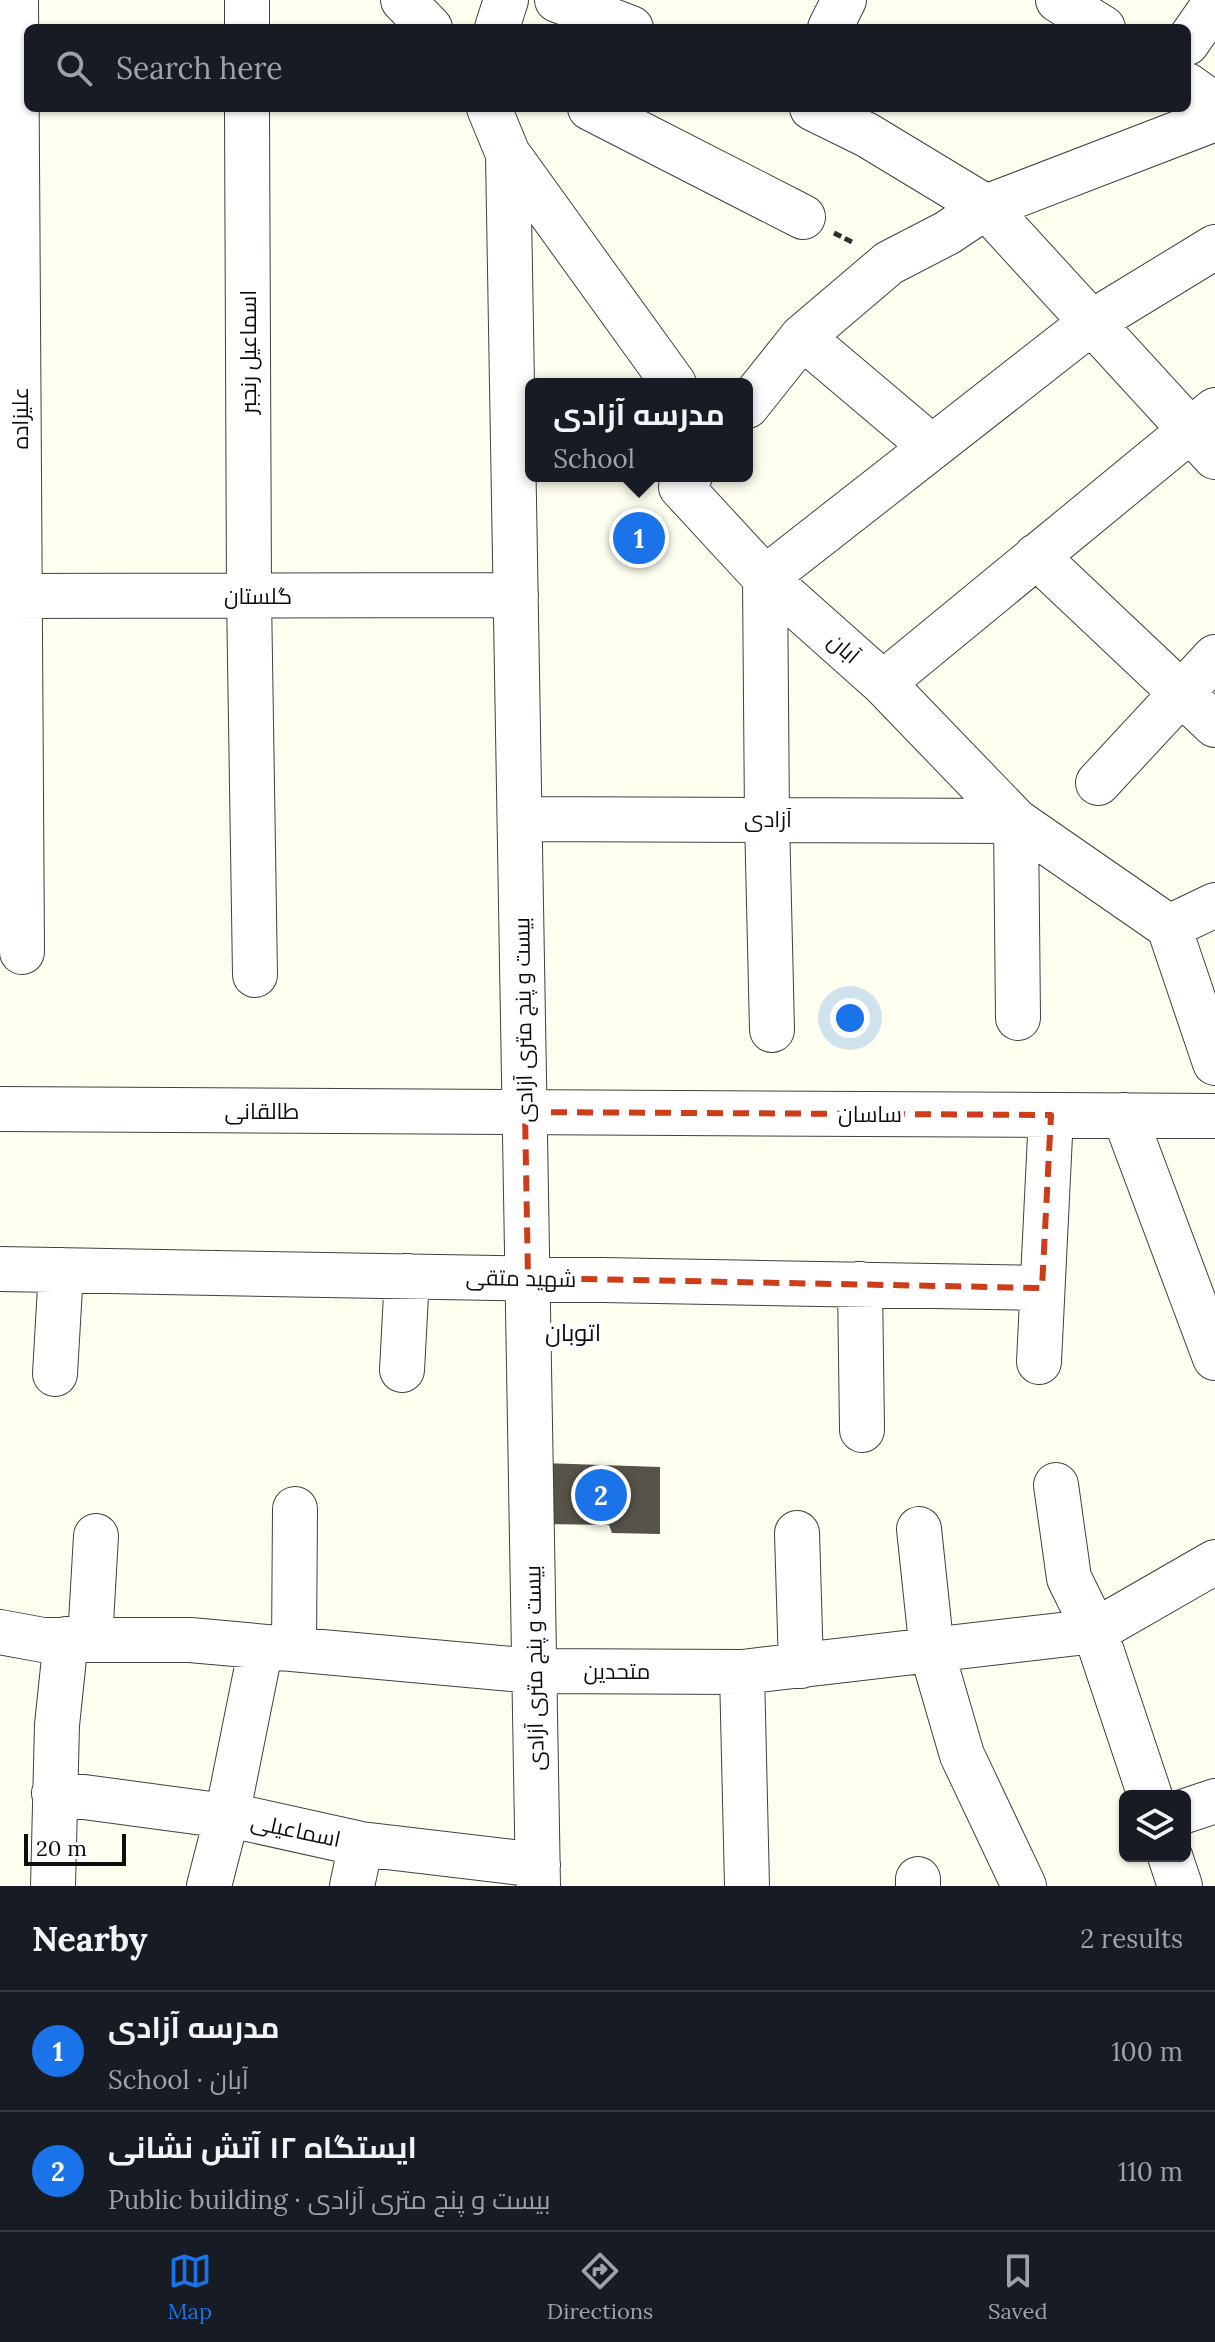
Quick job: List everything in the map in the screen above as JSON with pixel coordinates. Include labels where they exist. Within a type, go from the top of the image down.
[{"type":"street","name":"علیزاده","points":[[16,0],[8,49],[11,596],[22,952]]},
{"type":"street","points":[[247,0],[247,24]]},
{"type":"street","points":[[403,0],[426,24]]},
{"type":"street","points":[[498,24],[506,0]]},
{"type":"street","points":[[557,0],[620,24]]},
{"type":"street","points":[[832,24],[844,0]]},
{"type":"street","points":[[1058,0],[1097,24]]},
{"type":"street","points":[[1191,37],[1215,3]]},
{"type":"street","points":[[1191,88],[1215,105]]},
{"type":"street","name":"اسماعیل رنجبر","points":[[247,112],[249,596],[255,975]]},
{"type":"street","points":[[491,112],[508,154],[670,378]]},
{"type":"street","points":[[598,112],[803,217]]},
{"type":"street","points":[[820,112],[867,135],[986,207],[1092,322],[1207,432],[1036,556],[883,683]]},
{"type":"street","points":[[753,398],[802,337],[889,263],[947,233],[986,207],[1215,119]]},
{"type":"street","name":"بیست و پنج متری آزادی","points":[[508,154],[538,1876]]},
{"type":"street","points":[[772,1030],[765,578],[1092,322],[1215,247]]},
{"type":"street","points":[[802,337],[932,447]]},
{"type":"street","name":"آبان","points":[[685,482],[681,487],[765,578],[883,683],[1016,821],[1169,927]]},
{"type":"street","points":[[1036,556],[1215,725]]},
{"type":"street","name":"گلستان","points":[[11,596],[516,595]]},
{"type":"street","points":[[1098,783],[1215,657]]},
{"type":"street","name":"آزادی","points":[[520,819],[1016,821]]},
{"type":"street","points":[[1016,821],[1018,1018]]},
{"type":"street","points":[[1215,905],[1169,927],[1215,1063]]},
{"type":"street","name":"طالقانی","points":[[0,1109],[525,1112]]},
{"type":"street","name":"ساسان","points":[[525,1112],[1215,1116]]},
{"type":"street","points":[[1039,1362],[1051,1115]]},
{"type":"street","points":[[1124,1115],[1215,1358]]},
{"type":"street","name":"شهید متقی","points":[[0,1269],[1042,1288]]},
{"type":"street","points":[[55,1374],[61,1270]]},
{"type":"street","points":[[402,1370],[407,1276]]},
{"type":"street","points":[[860,1284],[862,1430]]},
{"type":"street","points":[[1056,1485],[1069,1578],[1095,1631],[1148,1790]]},
{"type":"street","points":[[209,1886],[277,1648],[295,1509]]},
{"type":"street","points":[[919,1529],[932,1652],[962,1755],[1024,1886]]},
{"type":"street","points":[[797,1533],[801,1666]]},
{"type":"street","points":[[53,1886],[54,1793],[96,1536]]},
{"type":"street","name":"متحدین","points":[[0,1632],[43,1640],[190,1640],[534,1671],[742,1672],[1095,1631],[1215,1562]]},
{"type":"street","points":[[742,1672],[747,1886]]},
{"type":"street","name":"اسماعیلی","points":[[54,1793],[227,1816],[538,1876]]},
{"type":"street","points":[[1191,1809],[1215,1801]]},
{"type":"street","points":[[352,1886],[361,1844]]},
{"type":"street","points":[[1172,1862],[1180,1886]]},
{"type":"path","points":[[803,217],[889,263]]},
{"type":"highlighted area","points":[[525,1112],[1051,1115],[1042,1288],[528,1278]]},
{"type":"building","points":[[543,1463],[660,1467],[660,1534],[612,1533],[609,1525],[543,1524]]},
{"type":"place","name":"مدرسه آزادی","points":[[639,538]]},
{"type":"place","name":"ایستگاه ۱۲ آتش نشانی","points":[[601,1495]]},
{"type":"district","name":"اتوبان","points":[[573,1332]]}]
